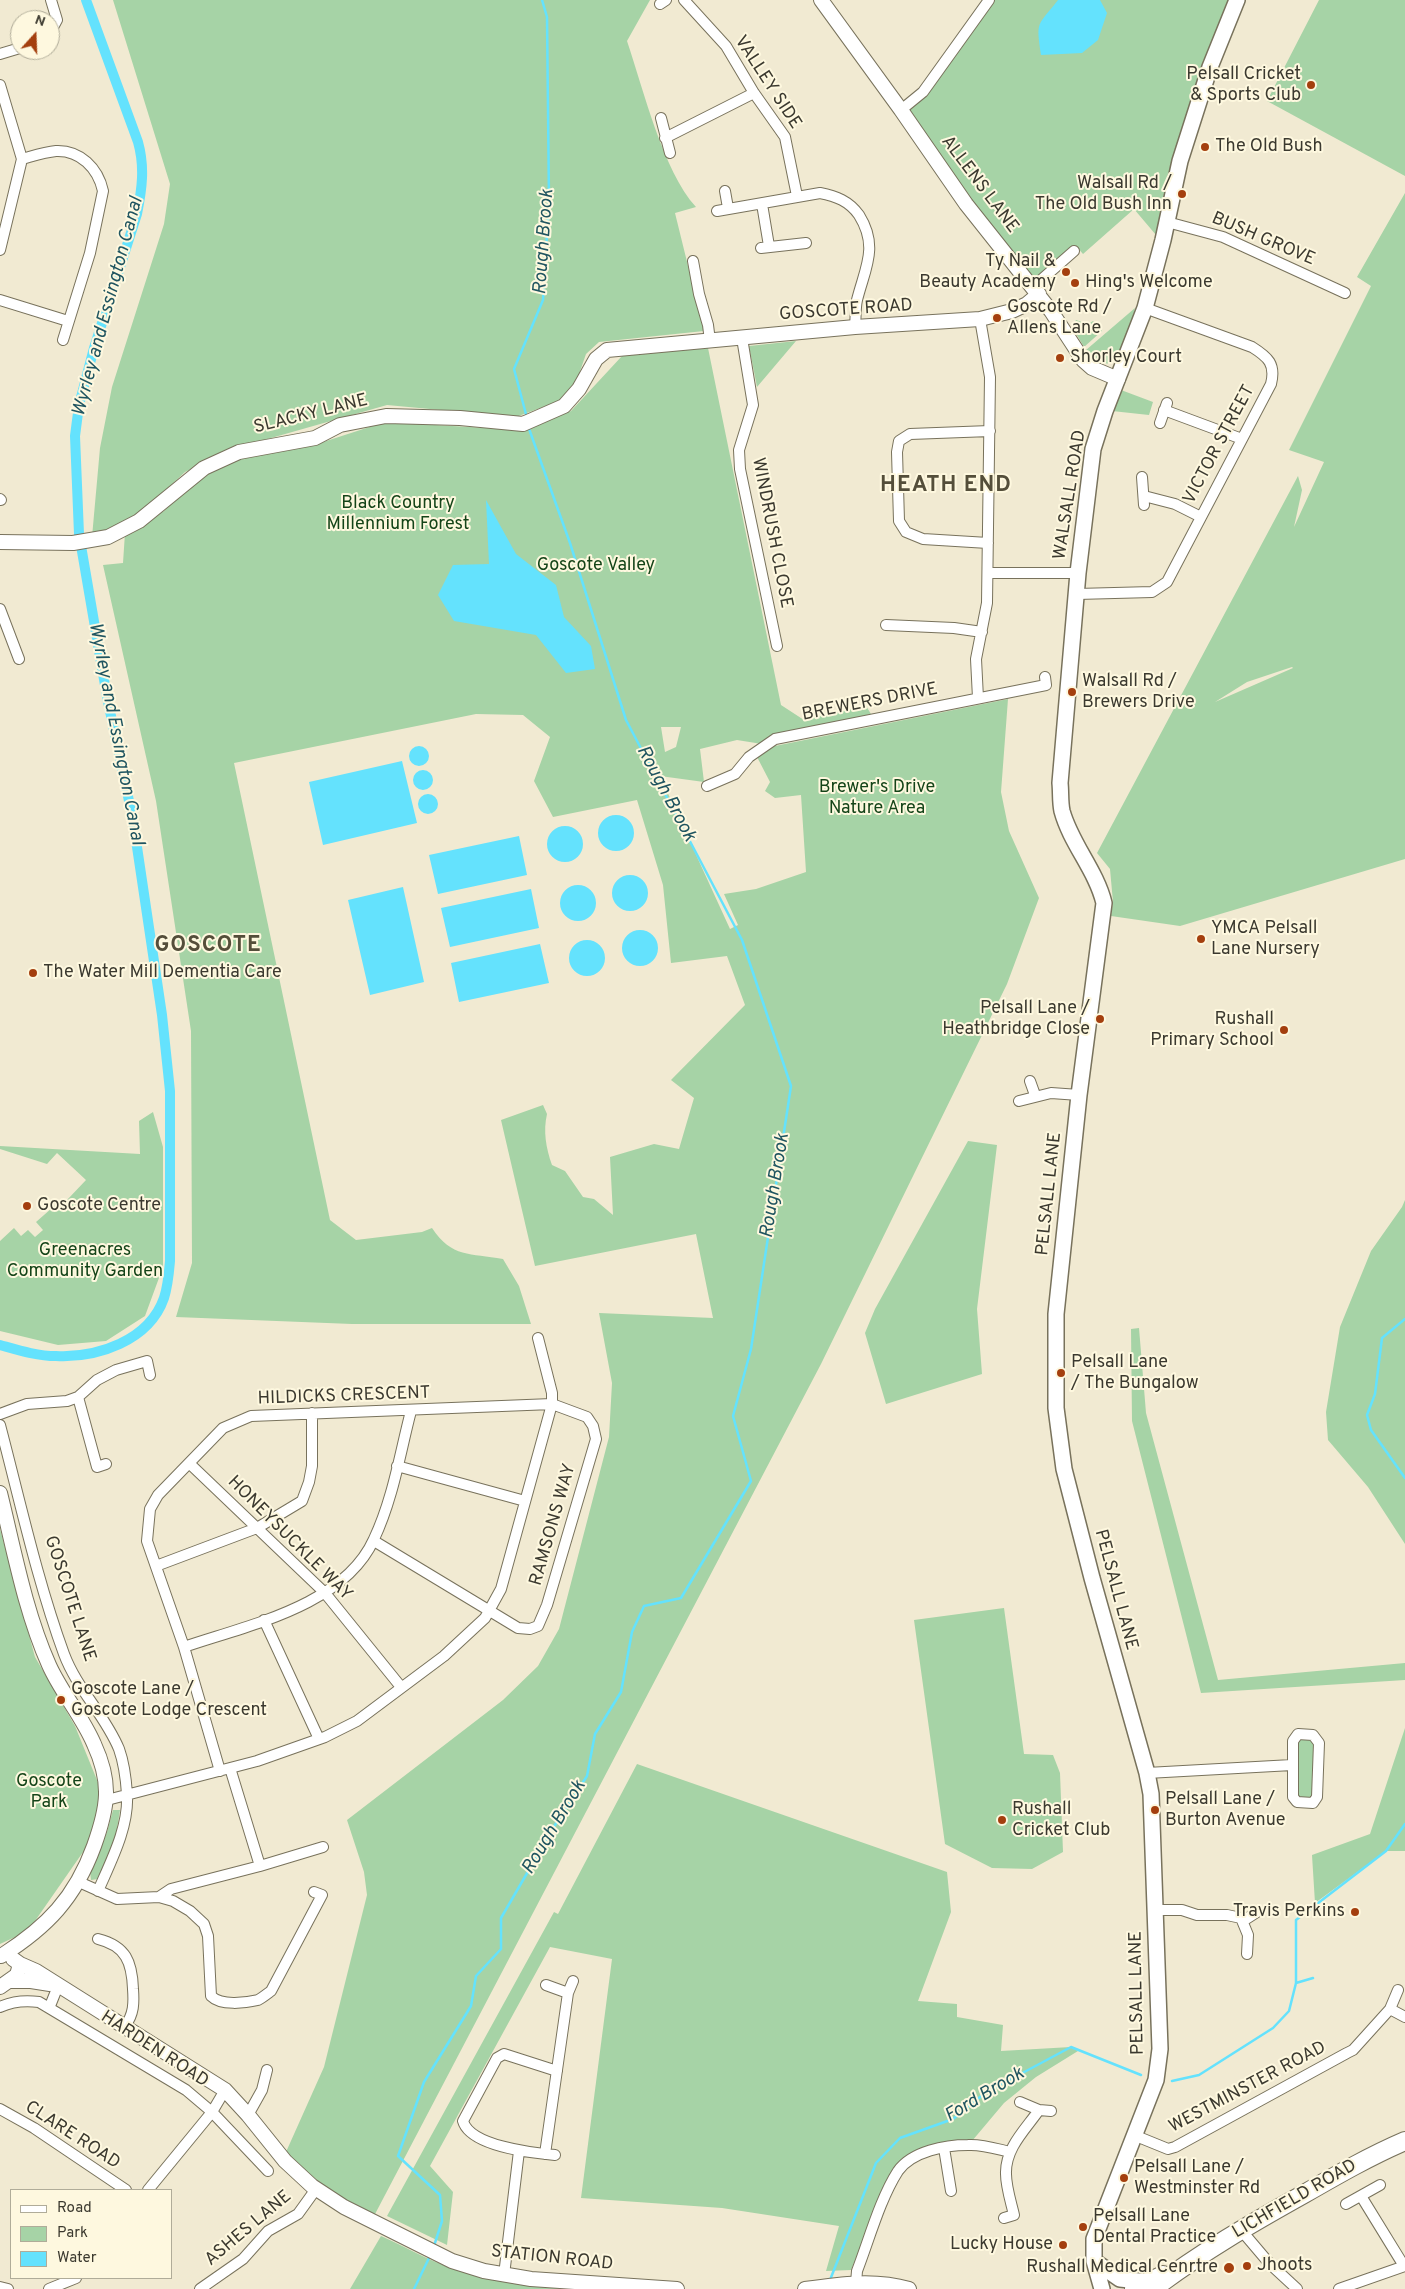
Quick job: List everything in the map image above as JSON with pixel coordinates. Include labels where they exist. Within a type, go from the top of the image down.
[{"type":"highway","name":"LICHFIELD ROAD","points":[[1145,2287],[1335,2175],[1405,2141]]},
{"type":"main road","name":"WALSALL ROAD","points":[[1104,918],[1104,903],[1097,882],[1074,840],[1062,809],[1060,784],[1078,573],[1093,449],[1105,411],[1145,308],[1180,161],[1200,97],[1237,0]]},
{"type":"main road","name":"PELSALL LANE","points":[[1102,2289],[1094,2261],[1094,2243],[1156,2080],[1160,2049],[1152,1817],[1147,1773],[1094,1587],[1064,1469],[1056,1408],[1056,1314],[1079,1094],[1104,918]]},
{"type":"main road","points":[[1094,2261],[1120,2279],[1145,2287]]},
{"type":"street","name":"VALLEY SIDE","points":[[684,0],[726,46],[754,93],[785,137],[797,196]]},
{"type":"street","name":"ALLENS LANE","points":[[821,0],[966,204],[1036,291],[1083,360],[1092,368],[1118,379]]},
{"type":"street","points":[[901,110],[923,92],[989,0]]},
{"type":"street","points":[[0,85],[22,159],[0,250]]},
{"type":"street","points":[[665,138],[754,93]]},
{"type":"street","points":[[661,118],[670,153]]},
{"type":"street","points":[[22,159],[57,151],[75,154],[91,165],[101,182],[103,191],[90,253],[62,340]]},
{"type":"street","points":[[725,191],[728,208]]},
{"type":"street","points":[[717,211],[820,193],[836,196],[853,207],[866,227],[870,248],[867,268],[857,301],[855,327]]},
{"type":"street","points":[[762,204],[765,247],[806,243]]},
{"type":"street","name":"BUSH GROVE","points":[[1167,222],[1223,237],[1316,284],[1345,293]]},
{"type":"street","points":[[1036,291],[1074,252]]},
{"type":"street","points":[[693,260],[698,294],[708,325],[710,341]]},
{"type":"street","name":"GOSCOTE ROAD","points":[[538,418],[564,406],[580,389],[596,359],[607,350],[855,327],[980,319],[1012,311],[1036,291]]},
{"type":"street","points":[[0,300],[68,321]]},
{"type":"street","name":"VICTOR STREET","points":[[1077,594],[1152,592],[1167,582],[1271,384],[1274,373],[1271,363],[1266,356],[1252,347],[1145,308]]},
{"type":"street","points":[[978,698],[976,659],[988,603],[990,431],[990,377],[980,319]]},
{"type":"street","name":"WINDRUSH CLOSE","points":[[742,338],[753,406],[739,452],[740,469],[777,646]]},
{"type":"street","points":[[1160,423],[1165,407],[1242,440]]},
{"type":"street","name":"SLACKY LANE","points":[[0,542],[73,543],[116,534],[139,521],[204,468],[239,452],[315,438],[340,425],[386,416],[460,418],[523,424],[538,418]]},
{"type":"street","points":[[988,543],[923,539],[906,532],[899,521],[897,452],[899,441],[910,434],[990,431]]},
{"type":"street","points":[[1142,477],[1144,501],[1175,504],[1201,517]]},
{"type":"street","points":[[988,573],[1078,573]]},
{"type":"street","points":[[0,610],[19,659]]},
{"type":"street","points":[[886,625],[982,632]]},
{"type":"street","points":[[926,627],[926,638]]},
{"type":"street","name":"BREWERS DRIVE","points":[[708,786],[735,774],[749,757],[775,739],[1046,685],[1045,677]]},
{"type":"street","points":[[1030,1080],[1035,1095]]},
{"type":"street","points":[[1018,1101],[1035,1095],[1051,1093],[1079,1094]]},
{"type":"street","points":[[107,1800],[225,1770],[319,1739],[357,1721],[444,1656],[470,1633],[490,1610],[501,1589],[552,1404],[552,1393],[538,1338]]},
{"type":"street","points":[[0,1414],[27,1404],[78,1397],[97,1380],[135,1363],[146,1361],[150,1375]]},
{"type":"street","points":[[78,1397],[96,1467],[106,1464]]},
{"type":"street","name":"HILDICKS CRESCENT","points":[[260,1866],[225,1770],[147,1541],[150,1509],[158,1495],[223,1428],[251,1416],[552,1404]]},
{"type":"street","name":"RAMSONS WAY","points":[[490,1610],[518,1628],[530,1629],[538,1626],[547,1605],[582,1492],[596,1439],[593,1426],[587,1418],[552,1404]]},
{"type":"street","points":[[184,1647],[293,1610],[325,1593],[351,1572],[374,1541],[388,1504],[411,1411]]},
{"type":"street","points":[[156,1566],[257,1528],[302,1501],[309,1482],[312,1466],[312,1413]]},
{"type":"street","name":"GOSCOTE LANE","points":[[0,1425],[34,1556],[65,1656],[83,1691],[118,1748],[124,1766],[127,1796],[118,1844],[98,1891]]},
{"type":"street","name":"HONEYSUCKLE WAY","points":[[190,1464],[325,1593],[401,1687]]},
{"type":"street","points":[[397,1466],[525,1501]]},
{"type":"street","points":[[0,1493],[16,1562],[36,1634],[49,1666],[94,1744],[105,1783],[107,1800],[105,1816],[79,1882],[50,1918],[27,1940],[0,1956]]},
{"type":"street","points":[[374,1541],[490,1610]]},
{"type":"street","points":[[16,1562],[34,1556]]},
{"type":"street","points":[[264,1620],[319,1739]]},
{"type":"street","points":[[1298,1734],[1316,1737],[1319,1743],[1317,1797],[1313,1803],[1297,1802],[1294,1800],[1292,1765],[1295,1738],[1298,1734]]},
{"type":"street","points":[[1147,1773],[1292,1765]]},
{"type":"street","points":[[159,1896],[171,1889],[260,1866],[323,1847]]},
{"type":"street","points":[[79,1882],[117,1899],[159,1896],[173,1901],[190,1911],[204,1924],[208,1936],[212,1996],[216,2000],[228,2002],[259,1999],[271,1991],[322,1895],[314,1892]]},
{"type":"street","points":[[1154,1910],[1182,1910],[1209,1916],[1236,1916],[1243,1921],[1248,1935],[1247,1954]]},
{"type":"street","points":[[1243,1921],[1257,1912]]},
{"type":"street","name":"HARDEN ROAD","points":[[98,1939],[108,1942],[120,1950],[132,1969],[134,2005],[130,2019],[124,2026]]},
{"type":"street","points":[[6,1984],[17,1975],[27,1940]]},
{"type":"street","name":"HARDEN ROAD","points":[[0,1956],[36,1971],[225,2090],[285,2161],[316,2189],[344,2207],[374,2222]]},
{"type":"street","name":"HARDEN ROAD","points":[[6,1984],[31,1981],[58,1986]]},
{"type":"street","points":[[557,2071],[504,2054],[497,2058],[463,2120],[470,2131],[490,2142],[519,2151],[550,2155],[557,2071],[568,1993],[573,1981]]},
{"type":"street","points":[[546,1985],[568,1993]]},
{"type":"street","points":[[50,2006],[58,1986]]},
{"type":"street","points":[[1398,1990],[1390,2009],[1405,2017]]},
{"type":"street","name":"HARDEN ROAD","points":[[0,2007],[10,2002],[25,2000],[50,2006],[186,2090],[212,2112],[268,2171]]},
{"type":"street","name":"WESTMINSTER ROAD","points":[[1136,2136],[1168,2150],[1175,2147],[1353,2050],[1390,2009]]},
{"type":"street","points":[[248,2115],[262,2090],[266,2070]]},
{"type":"street","points":[[149,2189],[212,2112],[225,2090]]},
{"type":"street","points":[[1020,2102],[1039,2110],[1051,2111]]},
{"type":"street","name":"CLARE ROAD","points":[[0,2109],[34,2128],[125,2189]]},
{"type":"street","points":[[1004,2218],[1014,2215],[1006,2175],[1010,2152],[1018,2137],[1039,2110]]},
{"type":"street","points":[[856,2284],[857,2271],[886,2195],[899,2170],[915,2157],[944,2148],[969,2145],[1010,2152]]},
{"type":"street","points":[[944,2148],[951,2191]]},
{"type":"street","points":[[504,2276],[519,2151]]},
{"type":"street","points":[[1346,2204],[1380,2185]]},
{"type":"street","name":"ASHES LANE","points":[[200,2289],[243,2259],[268,2231],[298,2214],[316,2189]]},
{"type":"street","points":[[1339,2289],[1404,2266],[1361,2196]]},
{"type":"street","name":"STATION ROAD","points":[[374,2222],[464,2266],[504,2276],[677,2289]]},
{"type":"street","points":[[1241,2230],[1269,2263],[1297,2289]]},
{"type":"street","points":[[49,2289],[74,2279]]},
{"type":"street","points":[[805,2289],[881,2283],[909,2289]]},
{"type":"street","points":[[0,2287],[8,2289]]},
{"type":"green space","points":[[113,0],[650,0],[627,41],[664,151],[684,191],[696,207],[675,213],[704,331],[599,342],[586,354],[577,380],[559,401],[516,417],[387,405],[236,448],[185,472],[135,519],[109,532],[101,531],[92,537],[100,448],[112,387],[164,224],[170,184]]},
{"type":"green space","points":[[990,0],[1236,0],[1202,71],[1165,189],[1156,235],[1134,209],[1083,254],[1076,246],[1034,281],[902,110],[921,97]]},
{"type":"green space","points":[[1319,0],[1405,0],[1405,176],[1267,101]]},
{"type":"green space","points":[[1405,193],[1405,859],[1180,926],[1111,916],[1113,902],[1110,869],[1097,853],[1298,476],[1302,490],[1294,527],[1324,462],[1289,450],[1371,286],[1357,277]],"holes":[[[1293,668],[1215,702],[1247,682]]]},
{"type":"green space","points":[[1135,308],[1122,347],[1115,360],[1111,363],[1101,362],[1086,352],[1086,350]]},
{"type":"green space","points":[[1076,320],[1082,322],[1085,326],[1093,321],[1102,331],[1084,347],[1072,327]]},
{"type":"green space","points":[[796,341],[757,387],[749,346]]},
{"type":"green space","points":[[708,348],[781,705],[804,720],[866,706],[871,714],[774,737],[762,744],[737,740],[700,749],[704,782],[660,776],[730,929],[738,925],[724,894],[756,889],[806,872],[801,795],[775,798],[765,791],[770,782],[756,755],[770,747],[1008,699],[1001,792],[1009,831],[1039,898],[1007,984],[821,1364],[374,2216],[327,2188],[286,2152],[324,2067],[367,1895],[364,1872],[347,1820],[503,1700],[538,1666],[559,1629],[609,1437],[612,1383],[599,1313],[713,1318],[696,1234],[535,1266],[501,1120],[543,1105],[547,1114],[546,1140],[552,1165],[565,1171],[583,1197],[594,1199],[613,1215],[610,1157],[654,1144],[679,1149],[694,1098],[671,1080],[745,1005],[727,956],[671,963],[663,885],[637,800],[553,817],[534,781],[550,737],[523,715],[476,714],[234,763],[330,1220],[356,1240],[422,1232],[432,1228],[439,1238],[455,1249],[471,1254],[503,1259],[519,1286],[531,1324],[352,1324],[176,1317],[192,1263],[191,1031],[156,801],[103,565],[123,563],[125,533],[164,511],[195,480],[238,458],[317,444],[385,422],[520,430],[571,411],[622,356]],"holes":[[[661,727],[681,727],[676,747],[665,752]]]},
{"type":"green space","points":[[1121,390],[1153,402],[1149,415],[1112,411]]},
{"type":"green space","name":"Greenacres Community Garden","points":[[153,1112],[163,1147],[163,1267],[145,1316],[106,1341],[58,1345],[0,1331],[0,1241],[14,1228],[21,1236],[28,1230],[35,1237],[43,1230],[36,1222],[60,1201],[67,1200],[86,1180],[57,1153],[47,1164],[0,1149],[0,1146],[140,1154],[139,1121]]},
{"type":"green space","points":[[968,1141],[997,1145],[977,1309],[982,1374],[886,1404],[865,1333],[875,1309]]},
{"type":"green space","points":[[1405,1200],[1405,1544],[1368,1487],[1328,1440],[1326,1412],[1340,1327],[1371,1251]]},
{"type":"green space","points":[[1139,1328],[1146,1413],[1218,1680],[1405,1663],[1405,1680],[1201,1693],[1132,1421],[1131,1329]]},
{"type":"green space","name":"Goscote Park","points":[[0,1529],[35,1657],[75,1726],[99,1785],[98,1819],[90,1842],[28,1931],[0,1944]]},
{"type":"green space","points":[[1004,1608],[1024,1754],[1053,1755],[1060,1773],[1063,1852],[1032,1869],[992,1868],[945,1844],[914,1620]]},
{"type":"green space","points":[[1405,1728],[1405,1851],[1386,1851],[1315,1903],[1312,1855],[1370,1834]]},
{"type":"green space","points":[[1302,1738],[1310,1738],[1314,1743],[1312,1800],[1299,1799],[1297,1795],[1298,1741]]},
{"type":"green space","points":[[637,1764],[947,1872],[951,1912],[918,2001],[957,2004],[957,2017],[1003,2025],[1001,2051],[1071,2047],[1078,2051],[1036,2077],[1004,2103],[972,2141],[919,2151],[894,2167],[851,2270],[826,2271],[839,2226],[722,2208],[581,2198],[612,1959],[550,1947],[430,2166],[453,2192],[447,2245],[387,2216],[554,1912],[558,1914]]},
{"type":"green space","points":[[113,1810],[120,1810],[115,1842],[98,1879],[91,1880],[90,1871],[107,1832]]},
{"type":"green space","points":[[381,2236],[436,2262],[469,2274],[548,2286],[596,2289],[350,2289]]},
{"type":"water","points":[[1058,0],[1100,0],[1107,13],[1098,40],[1082,53],[1041,55],[1040,24]]},
{"type":"water","points":[[486,500],[516,554],[556,585],[564,617],[591,646],[595,669],[566,673],[536,635],[454,621],[438,595],[453,565],[489,564]]},
{"type":"water","points":[[419,746],[426,749],[429,756],[426,763],[419,766],[412,763],[409,756],[412,749]]},
{"type":"water","points":[[402,761],[417,823],[323,845],[309,782]]},
{"type":"water","points":[[423,770],[430,773],[433,780],[430,787],[423,790],[416,787],[413,780],[416,773]]},
{"type":"water","points":[[428,794],[435,797],[438,804],[435,811],[428,814],[421,811],[418,804],[421,797]]},
{"type":"water","points":[[616,815],[623,816],[629,820],[633,826],[633,840],[629,846],[623,850],[616,851],[609,850],[603,846],[599,840],[598,833],[599,826],[603,820],[609,816]]},
{"type":"water","points":[[565,826],[572,827],[578,831],[582,837],[582,851],[578,857],[572,861],[565,862],[558,861],[552,857],[548,851],[547,844],[548,837],[552,831],[558,827]]},
{"type":"water","points":[[519,836],[527,875],[438,894],[429,855]]},
{"type":"water","points":[[630,875],[637,876],[643,880],[647,886],[647,900],[643,906],[637,910],[630,911],[623,910],[617,906],[613,900],[612,893],[613,886],[617,880],[623,876]]},
{"type":"water","points":[[578,885],[585,886],[591,890],[595,896],[595,910],[591,916],[585,920],[578,921],[571,920],[565,916],[561,910],[560,903],[561,896],[565,890],[571,886]]},
{"type":"water","points":[[403,887],[424,982],[370,995],[348,900]]},
{"type":"water","points":[[531,889],[539,928],[450,947],[441,908]]},
{"type":"water","points":[[640,930],[647,931],[653,935],[657,941],[657,955],[653,961],[647,965],[640,966],[633,965],[627,961],[623,955],[622,948],[623,941],[627,935],[633,931]]},
{"type":"water","points":[[587,940],[594,941],[600,945],[604,951],[604,965],[600,971],[594,975],[587,976],[580,975],[574,971],[570,965],[569,958],[570,951],[574,945],[580,941]]},
{"type":"water","points":[[540,944],[549,983],[459,1002],[451,963]]},
{"type":"waterway","name":"Wyrley and Essington Canal","points":[[0,1345],[35,1354],[72,1356],[88,1354],[120,1344],[134,1336],[157,1313],[164,1298],[170,1261],[170,1091],[162,1015],[133,820],[107,697],[79,534],[75,436],[79,405],[94,348],[137,214],[142,160],[138,142],[86,0]]},
{"type":"waterway","name":"Rough Brook","points":[[527,418],[514,369],[543,300],[549,201],[547,17],[542,0]]},
{"type":"waterway","name":"Rough Brook","points":[[434,2246],[442,2221],[440,2195],[398,2156],[424,2082],[471,2006],[476,1976],[501,1949],[501,1918],[555,1825],[587,1776],[595,1734],[621,1692],[632,1632],[644,1606],[681,1598],[751,1481],[733,1416],[751,1349],[791,1086],[742,940],[626,720],[570,543],[528,426]]},
{"type":"waterway","name":"Ford Brook","points":[[1405,1319],[1382,1338],[1375,1394],[1367,1415],[1371,1430],[1405,1478]]},
{"type":"waterway","name":"Ford Brook","points":[[1296,1983],[1296,1920],[1386,1851],[1405,1824]]},
{"type":"waterway","name":"Ford Brook","points":[[1172,2081],[1199,2075],[1273,2028],[1289,2011],[1296,1983],[1313,1978]]},
{"type":"waterway","name":"Ford Brook","points":[[830,2280],[876,2163],[900,2138],[953,2119],[985,2093],[1071,2047],[1141,2075]]},
{"type":"waterway","name":"Rough Brook","points":[[414,2289],[430,2256]]},
{"type":"place","name":"Pelsall Cricket & Sports Club","points":[[1311,85]]},
{"type":"place","name":"The Old Bush","points":[[1205,147]]},
{"type":"place","name":"Walsall Rd / The Old Bush Inn","points":[[1182,194]]},
{"type":"place","name":"Ty Nail & Beauty Academy","points":[[1066,272]]},
{"type":"place","name":"Hing's Welcome","points":[[1075,283]]},
{"type":"place","name":"Goscote Rd / Allens Lane","points":[[997,318]]},
{"type":"place","name":"Shorley Court","points":[[1060,358]]},
{"type":"place","name":"Walsall Rd / Brewers Drive","points":[[1072,692]]},
{"type":"place","name":"YMCA Pelsall Lane Nursery","points":[[1201,939]]},
{"type":"place","name":"The Water Mill Dementia Care","points":[[33,973]]},
{"type":"place","name":"Pelsall Lane / Heathbridge Close","points":[[1100,1019]]},
{"type":"place","name":"Rushall Primary School","points":[[1284,1030]]},
{"type":"place","name":"Goscote Centre","points":[[27,1206]]},
{"type":"place","name":"Pelsall Lane / The Bungalow","points":[[1061,1373]]},
{"type":"place","name":"Goscote Lane / Goscote Lodge Crescent","points":[[61,1700]]},
{"type":"place","name":"Pelsall Lane / Burton Avenue","points":[[1155,1810]]},
{"type":"place","name":"Rushall Cricket Club","points":[[1002,1820]]},
{"type":"place","name":"Travis Perkins","points":[[1355,1912]]},
{"type":"place","name":"Pelsall Lane / Westminster Rd","points":[[1124,2178]]},
{"type":"place","name":"Pelsall Lane Dental Practice","points":[[1083,2227]]},
{"type":"place","name":"Lucky House","points":[[1063,2245]]},
{"type":"place","name":"Jhoots","points":[[1247,2266]]},
{"type":"place","name":"Rushall Medical Cenrtre","points":[[1229,2268]]},
{"type":"district","name":"HEATH END","points":[[946,487]]},
{"type":"district","name":"GOSCOTE","points":[[208,947]]},
{"type":"park label","name":"Black Country Millennium Forest","points":[[398,514]]},
{"type":"park label","name":"Goscote Valley","points":[[596,566]]},
{"type":"park label","name":"Brewer's Drive Nature Area","points":[[877,798]]}]
